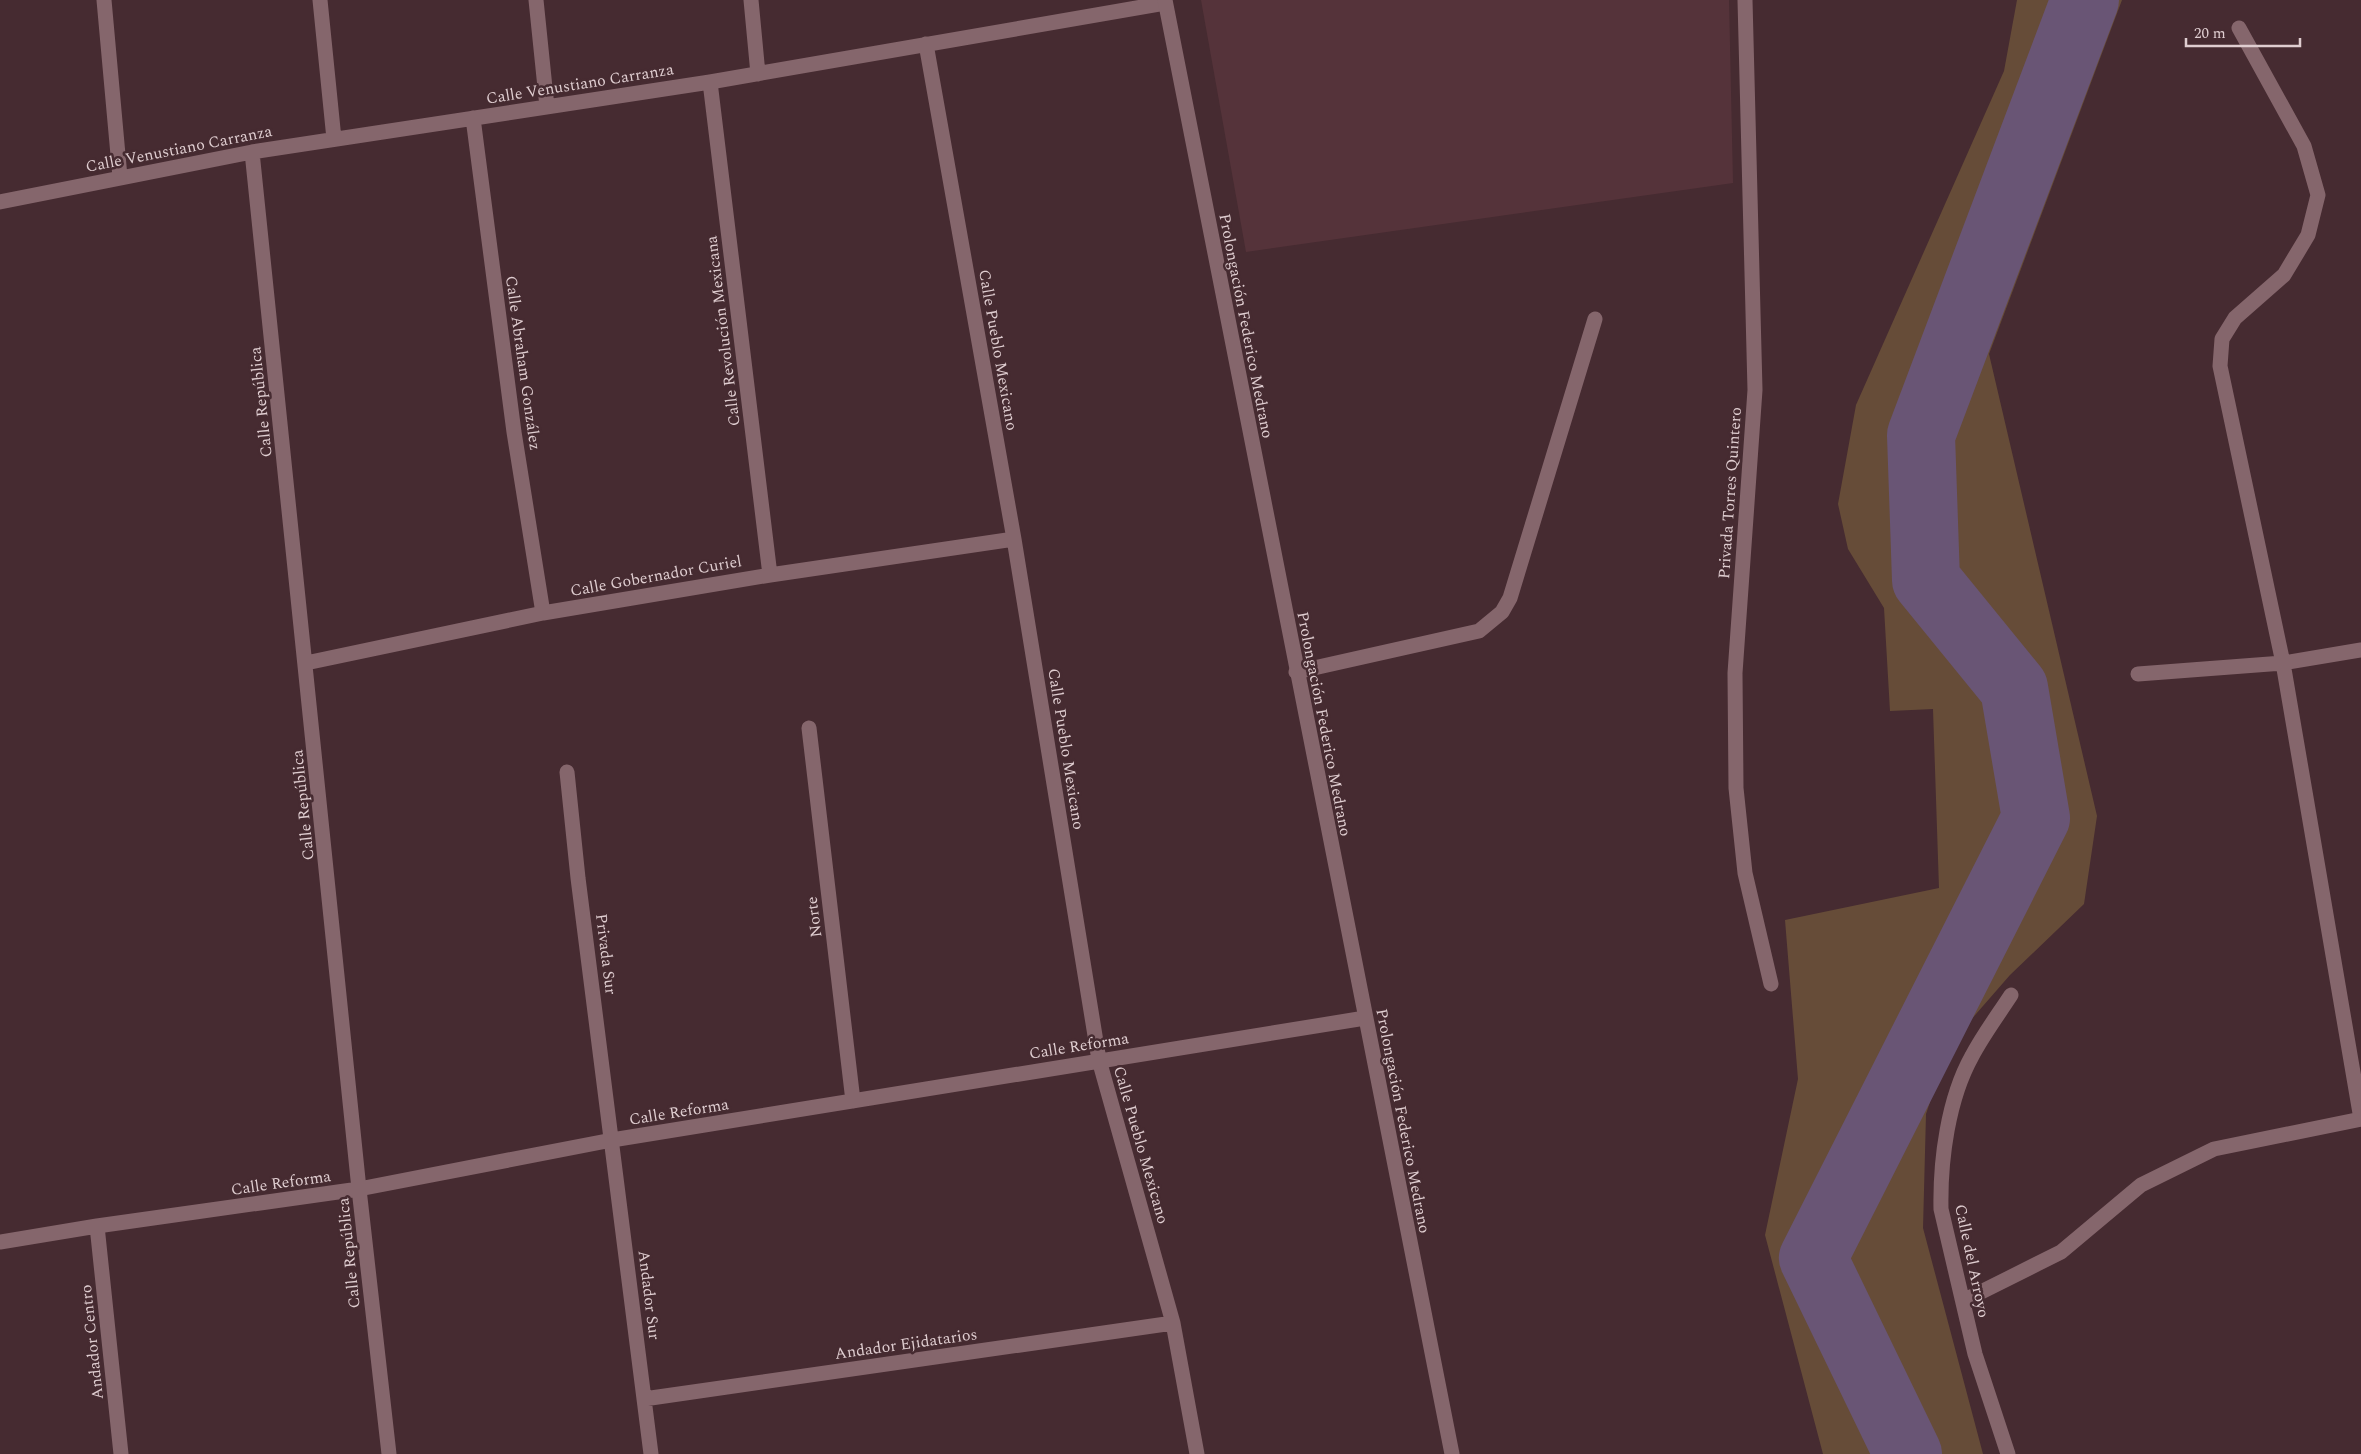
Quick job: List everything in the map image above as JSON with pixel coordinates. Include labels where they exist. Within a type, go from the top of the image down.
[{"type":"street","points":[[104,0],[120,177]]},
{"type":"street","points":[[320,0],[334,139]]},
{"type":"street","points":[[536,0],[546,107]]},
{"type":"street","points":[[751,0],[758,74]]},
{"type":"street","name":"Privada Torres Quintero","points":[[1745,0],[1755,390],[1734,673],[1736,788],[1745,873],[1771,984]]},
{"type":"street","name":"Calle Venustiano Carranza","points":[[0,202],[252,152],[710,82],[1165,2]]},
{"type":"street","name":"Prolongación Federico Medrano","points":[[1165,2],[1452,1454]]},
{"type":"street","points":[[1963,1301],[2062,1252],[2141,1185],[2214,1148],[2361,1119],[2283,663],[2220,366],[2222,339],[2235,318],[2284,275],[2308,235],[2318,195],[2304,146],[2239,28]]},
{"type":"street","name":"Calle Pueblo Mexicano","points":[[926,44],[1014,539],[1099,1060],[1173,1323],[1197,1454]]},
{"type":"street","name":"Calle Revolución Mexicana","points":[[710,82],[770,575]]},
{"type":"street","name":"Calle Abraham González","points":[[473,118],[514,432],[543,613]]},
{"type":"street","name":"Calle República","points":[[252,152],[359,1190],[389,1454]]},
{"type":"street","points":[[1296,672],[1479,630],[1502,612],[1510,598],[1595,318]]},
{"type":"street","name":"Calle Gobernador Curiel","points":[[306,663],[543,613],[770,575],[1014,539]]},
{"type":"street","points":[[2138,674],[2283,663],[2361,650]]},
{"type":"street","name":"Norte","points":[[809,728],[854,1101]]},
{"type":"street","name":"Privada Sur","points":[[567,772],[612,1140]]},
{"type":"street","name":"Calle del Arroyo","points":[[2008,1454],[1975,1354],[1942,1209],[1944,1146],[1949,1121],[1971,1057],[2011,995]]},
{"type":"street","name":"Calle Reforma","points":[[0,1242],[97,1226],[359,1190],[612,1140],[1365,1018]]},
{"type":"street","name":"Andador Sur","points":[[612,1140],[651,1454]]},
{"type":"street","name":"Andador Centro","points":[[97,1226],[121,1454]]},
{"type":"street","name":"Andador Ejidatarios","points":[[644,1399],[1173,1323]]},
{"type":"shaded area","points":[[1201,0],[1729,0],[1733,183],[1246,252]]},
{"type":"shaded area","points":[[2017,0],[2122,0],[1989,354],[2097,816],[2084,904],[2010,975],[1949,1045],[1926,1114],[1923,1228],[1983,1454],[1823,1454],[1765,1235],[1798,1079],[1785,920],[1939,888],[1933,709],[1890,711],[1884,608],[1848,549],[1838,504],[1856,405],[2004,71]]},
{"type":"waterway","points":[[1908,1454],[1813,1258],[2036,818],[2014,688],[1926,580],[1921,435],[2085,0]]}]
